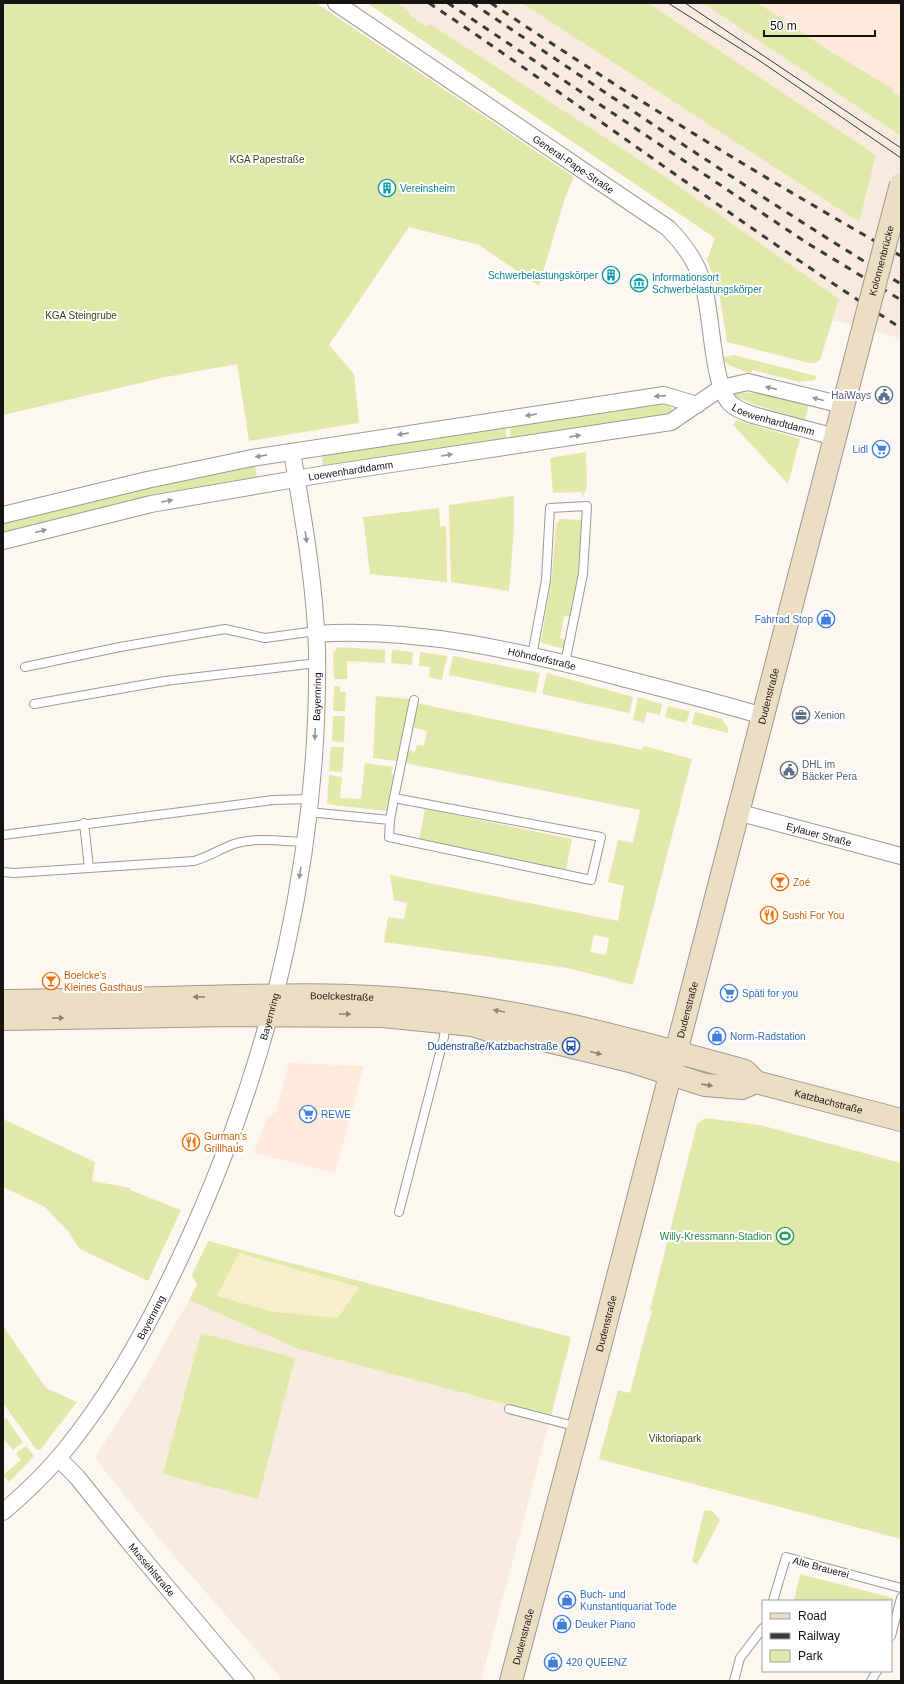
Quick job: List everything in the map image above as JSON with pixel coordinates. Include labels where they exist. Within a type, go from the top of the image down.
[{"type":"main road","name":"Kolonnenbrücke","points":[[861,337],[901,184]]},
{"type":"main road","name":"Dudenstraße","points":[[512,1681],[861,337]]},
{"type":"main road","name":"Boelckestraße","points":[[3,1019],[271,1005],[351,996],[426,1001],[536,1028],[630,1061],[670,1073]]},
{"type":"main road","name":"Boelckestraße","points":[[3,1001],[271,1005],[358,1014],[612,1034],[675,1052]]},
{"type":"main road","name":"Katzbachstraße","points":[[675,1052],[745,1072],[756,1082],[901,1120]]},
{"type":"main road","points":[[670,1073],[705,1085],[742,1088],[756,1082]]},
{"type":"street","name":"General-Pape-Straße","points":[[336,3],[668,228],[685,247],[702,280],[707,300],[721,388]]},
{"type":"street","name":"Loewenhardtdamm","points":[[3,541],[151,504],[296,478],[671,422],[721,388],[748,382],[843,405]]},
{"type":"street","name":"Loewenhardtdamm","points":[[721,388],[729,403],[741,411],[835,437]]},
{"type":"street","points":[[3,515],[147,480],[292,452],[664,395],[697,405]]},
{"type":"street","name":"Bayernring","points":[[3,1512],[58,1458],[83,1427],[117,1375],[171,1277],[204,1204],[230,1141],[258,1056],[289,935],[309,806],[315,737],[316,632],[309,554],[292,452]]},
{"type":"street","name":"Höhndorfstraße","points":[[316,632],[415,638],[460,643],[532,656],[565,663],[762,716]]},
{"type":"street","name":"Eylauer Straße","points":[[737,812],[901,856]]},
{"type":"street","name":"Mussehlstraße","points":[[58,1458],[77,1477],[134,1548],[246,1681]]},
{"type":"lane","points":[[532,656],[546,580],[550,508],[587,506],[583,574],[565,663]]},
{"type":"lane","points":[[25,667],[128,646],[225,629],[265,638],[316,632]]},
{"type":"lane","points":[[34,704],[165,681],[316,663]]},
{"type":"lane","points":[[394,798],[601,837],[591,880],[389,837],[394,798],[414,700]]},
{"type":"lane","points":[[3,835],[84,823],[273,800],[390,820]]},
{"type":"lane","points":[[84,823],[89,868]]},
{"type":"lane","points":[[3,872],[194,861],[206,857],[223,848],[246,841],[304,842]]},
{"type":"lane","points":[[399,1212],[444,1036],[445,1021]]},
{"type":"lane","points":[[509,1409],[579,1427]]},
{"type":"lane","name":"Alte Brauerei","points":[[773,1600],[786,1558],[901,1588]]},
{"type":"lane","points":[[892,1632],[901,1598]]},
{"type":"lane","points":[[734,1681],[740,1658],[762,1629]]},
{"type":"lane","points":[[871,1681],[876,1672]]},
{"type":"shaded area","points":[[367,3],[703,3],[901,136],[901,341],[893,336],[833,320],[672,208]]},
{"type":"shaded area","points":[[758,3],[901,3],[901,97],[893,92],[893,89],[833,53]]},
{"type":"shaded area","name":"REWE","points":[[289,1063],[364,1066],[335,1173],[254,1153],[267,1117],[276,1112]]},
{"type":"shaded area","points":[[189,1300],[298,1349],[551,1416],[481,1681],[283,1681],[156,1535],[95,1458],[144,1380]]},
{"type":"green space","name":"KGA Papestraße","points":[[3,3],[316,3],[574,177],[565,198],[539,286],[479,245],[409,227],[329,345],[354,374],[359,423],[249,441],[237,364],[166,377],[3,415]]},
{"type":"green space","points":[[367,3],[397,3],[410,12],[409,15],[427,27],[430,24],[661,174],[839,299],[820,360],[815,363],[809,363],[727,342],[719,293],[707,260],[715,238]]},
{"type":"green space","points":[[522,3],[648,3],[876,155],[859,222]]},
{"type":"green space","points":[[703,3],[758,3],[833,53],[893,89],[893,92],[901,97],[901,136]]},
{"type":"green space","points":[[734,355],[816,376],[815,380],[799,382],[752,370],[751,374],[729,365],[721,358]]},
{"type":"green space","points":[[735,392],[767,394],[809,404],[805,420],[756,405],[734,396]]},
{"type":"green space","points":[[667,401],[672,409],[672,414],[511,439],[509,425]]},
{"type":"green space","points":[[736,420],[800,439],[788,484],[733,425]]},
{"type":"green space","points":[[505,425],[507,440],[323,467],[322,453]]},
{"type":"green space","points":[[586,452],[587,488],[582,497],[582,492],[553,493],[550,458]]},
{"type":"green space","points":[[255,464],[257,478],[3,536],[3,520]]},
{"type":"green space","points":[[514,496],[514,527],[509,591],[451,582],[449,505]]},
{"type":"green space","points":[[439,508],[440,526],[446,526],[447,582],[370,574],[363,517]]},
{"type":"green space","points":[[560,519],[582,520],[580,571],[572,617],[564,616],[560,638],[567,640],[565,649],[542,643],[541,641],[552,576],[556,524]]},
{"type":"green space","points":[[338,647],[385,650],[385,663],[347,661],[347,679],[334,679],[333,653]]},
{"type":"green space","points":[[392,650],[413,652],[412,665],[391,663]]},
{"type":"green space","points":[[420,652],[447,656],[442,680],[429,677],[430,667],[419,666]]},
{"type":"green space","points":[[453,656],[540,673],[536,693],[449,675]]},
{"type":"green space","points":[[547,673],[633,697],[629,713],[542,694]]},
{"type":"green space","points":[[334,686],[340,686],[340,692],[346,692],[345,711],[333,711]]},
{"type":"green space","points":[[376,696],[410,699],[397,761],[373,758]]},
{"type":"green space","points":[[638,697],[662,704],[660,715],[647,712],[644,723],[633,720]]},
{"type":"green space","points":[[416,703],[642,750],[644,746],[692,759],[633,985],[568,968],[384,942],[388,917],[404,919],[407,903],[394,900],[390,875],[618,921],[624,886],[608,882],[618,840],[633,843],[640,810],[405,763],[408,750],[415,752],[417,745],[424,746],[427,731],[412,727]],"holes":[[[594,935],[609,938],[606,955],[590,952]]]},
{"type":"green space","points":[[668,706],[690,711],[686,723],[665,717]]},
{"type":"green space","points":[[695,712],[722,719],[728,728],[728,733],[692,724]]},
{"type":"green space","points":[[333,716],[345,716],[344,742],[332,741]]},
{"type":"green space","points":[[331,747],[344,747],[342,772],[329,771]]},
{"type":"green space","points":[[365,763],[393,767],[391,774],[395,775],[387,811],[327,803],[329,775],[342,777],[340,798],[361,799]]},
{"type":"green space","points":[[425,809],[572,839],[566,870],[419,840]]},
{"type":"green space","name":"Willy-Kressmann-Stadion","points":[[705,1118],[760,1125],[901,1163],[901,1539],[599,1459],[618,1390],[630,1393],[652,1311],[650,1310],[697,1124]]},
{"type":"green space","points":[[3,1119],[95,1162],[92,1181],[131,1188],[130,1190],[181,1210],[148,1281],[80,1249],[67,1230],[45,1207],[3,1187]]},
{"type":"green space","points":[[208,1241],[571,1337],[551,1416],[298,1349],[189,1300],[197,1285],[192,1275]]},
{"type":"green space","points":[[3,1326],[46,1388],[77,1402],[40,1450],[36,1449],[3,1403]]},
{"type":"green space","points":[[201,1333],[295,1358],[258,1499],[163,1474]]},
{"type":"green space","points":[[6,1418],[23,1442],[13,1450],[3,1439],[3,1420]]},
{"type":"green space","points":[[26,1446],[34,1456],[9,1482],[3,1475],[21,1460],[16,1453]]},
{"type":"green space","points":[[711,1510],[720,1520],[697,1565],[692,1561],[704,1511]]},
{"type":"green space","points":[[800,1574],[893,1598],[892,1602],[892,1600],[794,1600]]},
{"type":"sand","points":[[239,1253],[359,1287],[338,1318],[272,1312],[217,1296]]},
{"type":"tram line","points":[[668,3],[760,61],[901,158]]},
{"type":"tram line","points":[[685,3],[901,148]]},
{"type":"railway","points":[[429,3],[782,249],[901,328]]},
{"type":"railway","points":[[448,3],[807,243],[901,300]]},
{"type":"railway","points":[[472,3],[792,216],[901,284]]},
{"type":"railway","points":[[491,3],[694,134],[901,256]]},
{"type":"place","name":"Vereinsheim","points":[[387,188]]},
{"type":"place","name":"Schwerbelastungskörper","points":[[611,275]]},
{"type":"place","name":"Informationsort Schwerbelastungskörper","points":[[639,283]]},
{"type":"place","name":"HaiWays","points":[[884,395]]},
{"type":"place","name":"Lidl","points":[[881,449]]},
{"type":"place","name":"Fahrrad Stop","points":[[826,619]]},
{"type":"place","name":"Xenion","points":[[801,715]]},
{"type":"place","name":"DHL im Bäcker Pera","points":[[789,770]]},
{"type":"place","name":"Zoé","points":[[780,882]]},
{"type":"place","name":"Sushi For You","points":[[769,915]]},
{"type":"place","name":"Boelcke’s Kleines Gasthaus","points":[[51,981]]},
{"type":"place","name":"Späti for you","points":[[729,993]]},
{"type":"place","name":"Norm-Radstation","points":[[717,1036]]},
{"type":"place","name":"Dudenstraße/Katzbachstraße","points":[[571,1046]]},
{"type":"place","name":"REWE","points":[[308,1114]]},
{"type":"place","name":"Gurman's Grillhaus","points":[[191,1142]]},
{"type":"place","name":"Willy-Kressmann-Stadion","points":[[785,1236]]},
{"type":"place","name":"Buch- und Kunstantiquariat Tode","points":[[567,1600]]},
{"type":"place","name":"Deuker Piano","points":[[562,1624]]},
{"type":"place","name":"420 QUEENZ","points":[[553,1662]]},
{"type":"park label","name":"KGA Steingrube","points":[[81,315]]},
{"type":"park label","name":"Viktoriapark","points":[[675,1438]]}]
